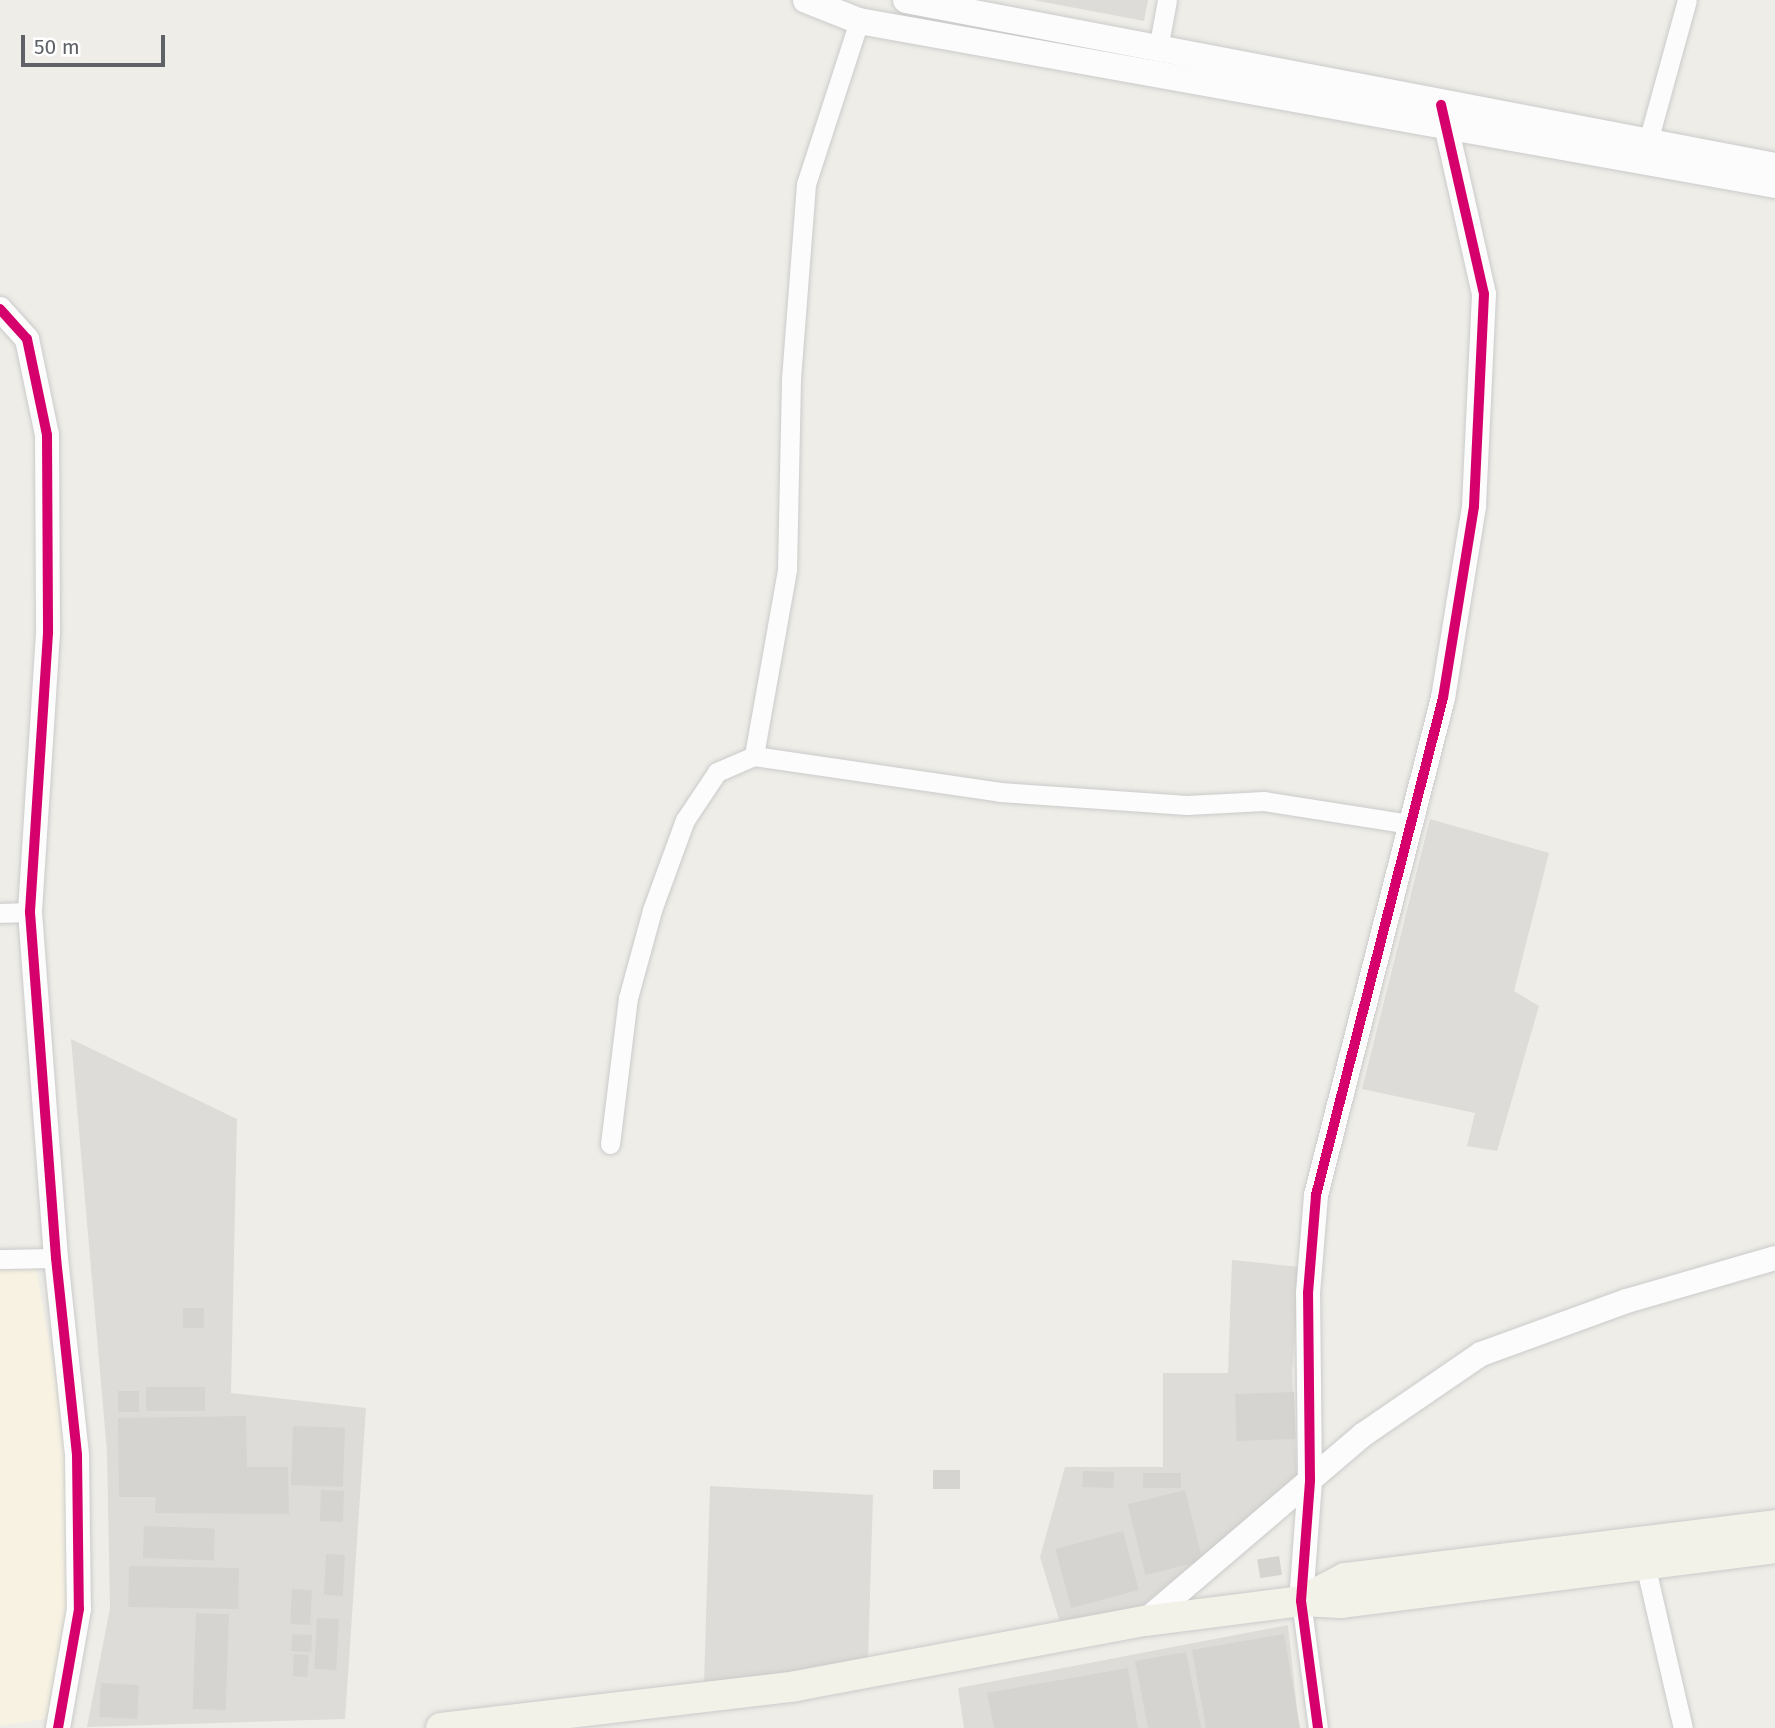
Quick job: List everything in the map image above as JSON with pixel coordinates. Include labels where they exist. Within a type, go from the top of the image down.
[{"type":"main road","points":[[806,0],[859,20],[1775,166]]},
{"type":"main road","points":[[906,0],[1158,49],[1444,115],[1775,185]]},
{"type":"main road","points":[[1301,1601],[1345,1578],[1775,1525]]},
{"type":"main road","points":[[441,1728],[796,1686],[1145,1621],[1301,1601],[1340,1603],[1775,1548]]},
{"type":"street","points":[[1158,49],[1167,0]]},
{"type":"street","points":[[1647,145],[1687,0]]},
{"type":"street","points":[[754,755],[786,570],[791,379],[806,184],[859,20]]},
{"type":"street","points":[[1318,1728],[1301,1601],[1310,1480],[1308,1307],[1316,1195],[1443,698],[1474,506],[1485,294],[1444,115]]},
{"type":"street","points":[[0,309],[27,339],[47,435],[48,633],[30,912],[56,1258],[77,1455],[79,1609],[58,1728]]},
{"type":"street","points":[[610,1144],[628,998],[652,910],[685,820],[717,772],[754,755],[1000,792],[1187,805],[1264,801],[1409,824]]},
{"type":"street","points":[[0,913],[30,912]]},
{"type":"street","points":[[0,1259],[56,1258]]},
{"type":"street","points":[[1145,1621],[1310,1480],[1426,1388],[1481,1354],[1627,1301],[1775,1258]]},
{"type":"street","points":[[1645,1564],[1684,1728]]},
{"type":"shaded area","points":[[1033,0],[1148,0],[1144,21]]},
{"type":"shaded area","points":[[1430,819],[1549,853],[1514,991],[1539,1006],[1497,1151],[1467,1146],[1475,1113],[1362,1089]]},
{"type":"shaded area","points":[[71,1039],[237,1119],[231,1393],[366,1408],[345,1719],[87,1727],[110,1608],[107,1452]]},
{"type":"shaded area","points":[[33,1251],[69,1455],[74,1607],[51,1718],[0,1726],[0,1252]]},
{"type":"shaded area","points":[[1232,1260],[1300,1267],[1292,1374],[1297,1478],[1137,1610],[1060,1623],[1040,1557],[1065,1467],[1163,1467],[1163,1373],[1228,1373]]},
{"type":"shaded area","points":[[710,1486],[873,1495],[868,1660],[704,1685]]},
{"type":"shaded area","points":[[1288,1625],[1299,1728],[964,1728],[958,1688]]},
{"type":"building","points":[[183,1308],[204,1308],[204,1328],[183,1328]]},
{"type":"building","points":[[146,1387],[205,1387],[205,1411],[146,1411]]},
{"type":"building","points":[[118,1391],[139,1391],[139,1412],[118,1412]]},
{"type":"building","points":[[1294,1392],[1296,1439],[1237,1441],[1235,1394]]},
{"type":"building","points":[[246,1416],[247,1467],[288,1467],[289,1514],[155,1513],[156,1497],[119,1497],[118,1418]]},
{"type":"building","points":[[293,1426],[345,1428],[343,1487],[291,1485]]},
{"type":"building","points":[[933,1470],[960,1470],[960,1489],[933,1489]]},
{"type":"building","points":[[1083,1471],[1114,1472],[1113,1488],[1082,1487]]},
{"type":"building","points":[[1143,1473],[1181,1473],[1181,1488],[1143,1488]]},
{"type":"building","points":[[321,1490],[344,1491],[343,1522],[320,1521]]},
{"type":"building","points":[[1185,1490],[1203,1561],[1145,1575],[1128,1504]]},
{"type":"building","points":[[144,1526],[215,1528],[214,1560],[143,1558]]},
{"type":"building","points":[[1123,1531],[1139,1590],[1071,1608],[1055,1549]]},
{"type":"building","points":[[326,1554],[345,1555],[343,1596],[324,1595]]},
{"type":"building","points":[[1279,1556],[1282,1575],[1260,1578],[1257,1559]]},
{"type":"building","points":[[129,1566],[239,1568],[238,1609],[128,1607]]},
{"type":"building","points":[[292,1589],[312,1590],[310,1625],[290,1624]]},
{"type":"building","points":[[196,1613],[229,1614],[226,1710],[193,1709]]},
{"type":"building","points":[[317,1618],[339,1619],[336,1670],[314,1669]]},
{"type":"building","points":[[292,1634],[312,1635],[311,1652],[291,1651]]},
{"type":"building","points":[[1284,1634],[1300,1728],[1206,1728],[1192,1650]]},
{"type":"building","points":[[1186,1652],[1201,1728],[1148,1728],[1135,1661]]},
{"type":"building","points":[[294,1654],[309,1655],[307,1677],[292,1676]]},
{"type":"building","points":[[1128,1668],[1138,1728],[994,1728],[987,1693]]},
{"type":"building","points":[[101,1683],[139,1685],[137,1719],[99,1717]]},
{"type":"cycle path","points":[[1318,1728],[1301,1601],[1310,1480],[1308,1293],[1316,1195],[1443,698],[1474,506],[1484,294],[1441,105]]},
{"type":"cycle path","points":[[0,309],[27,339],[47,435],[48,633],[30,912],[56,1258],[77,1455],[79,1609],[58,1728]]}]
